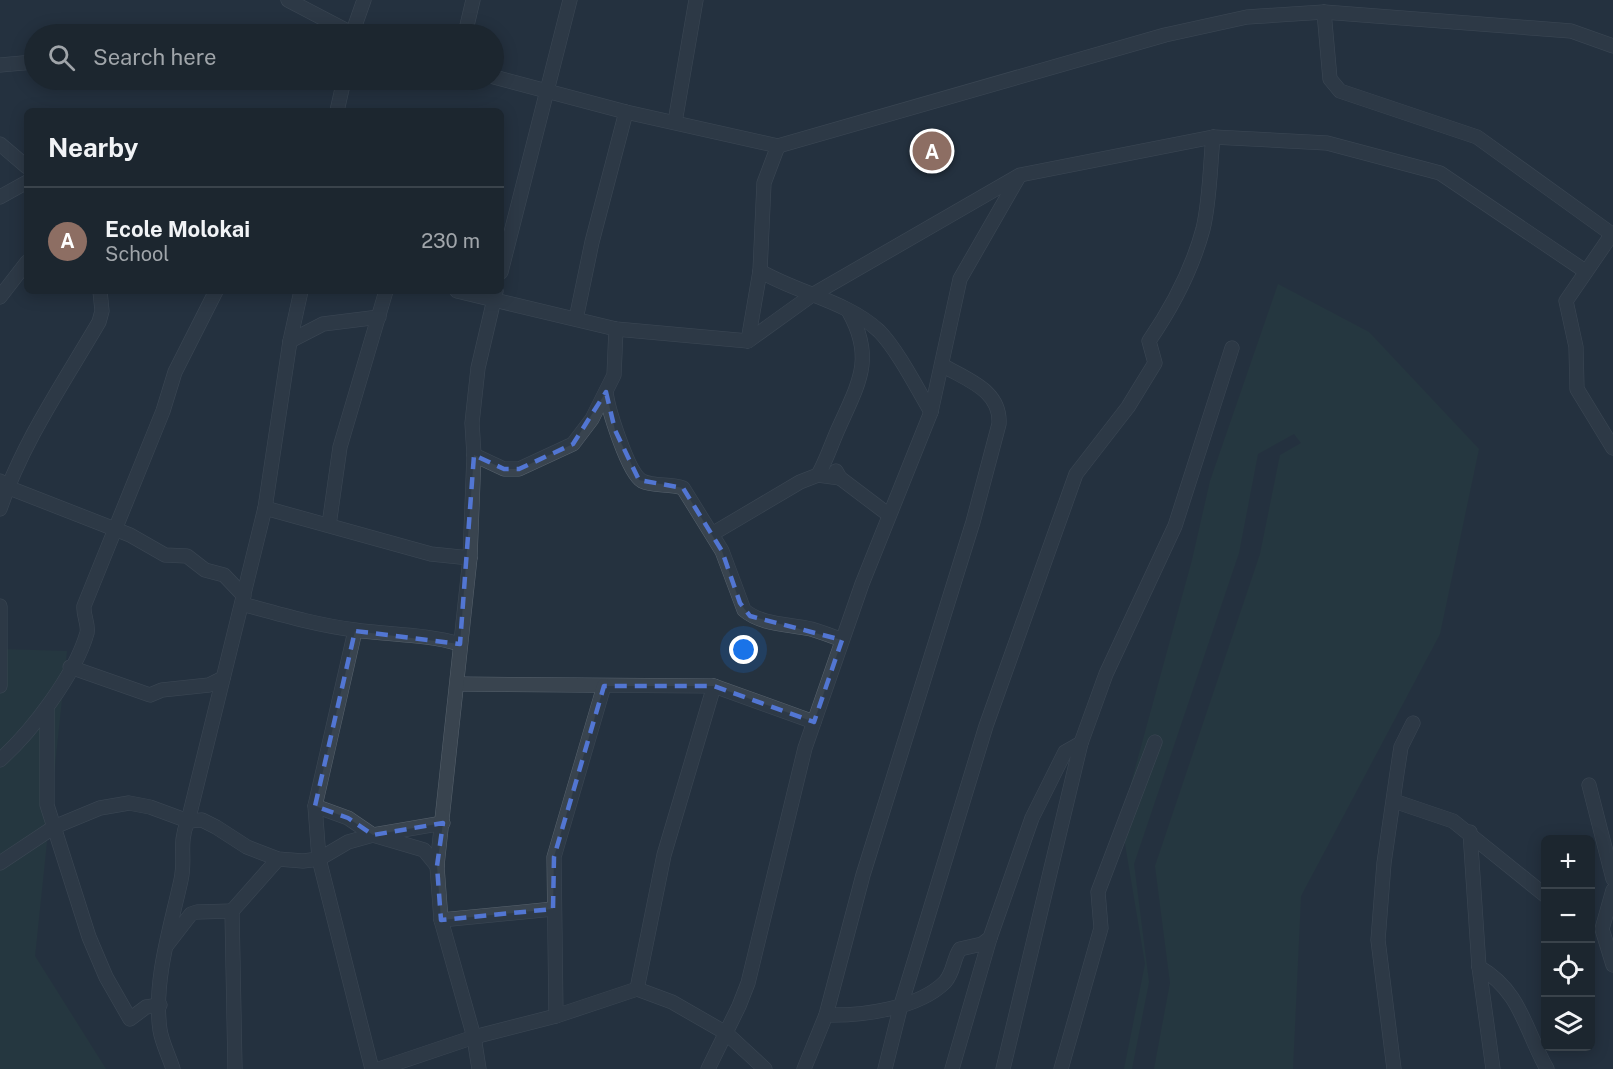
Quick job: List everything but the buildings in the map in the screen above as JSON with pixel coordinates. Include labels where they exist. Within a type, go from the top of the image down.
[{"type":"street","points":[[288,0],[333,24]]},
{"type":"street","points":[[356,24],[364,0]]},
{"type":"street","points":[[467,24],[473,0]]},
{"type":"street","points":[[504,260],[570,0]]},
{"type":"street","points":[[675,122],[696,0]]},
{"type":"street","points":[[504,80],[626,112],[778,146],[1166,35],[1247,17],[1324,12],[1571,31],[1613,46]]},
{"type":"street","points":[[1324,12],[1330,79],[1340,91],[1477,137],[1613,235],[1585,271],[1566,302],[1576,347],[1576,385],[1613,448]]},
{"type":"street","points":[[0,64],[24,63]]},
{"type":"street","points":[[338,108],[342,90]]},
{"type":"street","points":[[576,319],[592,242],[626,112]]},
{"type":"street","points":[[480,294],[495,296],[616,329],[748,341],[812,295],[1020,175],[1213,137],[1327,143],[1440,173],[1585,271]]},
{"type":"street","points":[[885,1069],[901,1005],[986,726],[1076,474],[1128,406],[1155,363],[1149,341],[1171,309],[1190,270],[1203,228],[1213,137]]},
{"type":"street","points":[[0,144],[24,164]]},
{"type":"street","points":[[748,341],[760,272],[764,183],[778,146]]},
{"type":"street","points":[[708,1069],[748,983],[805,748],[842,640],[931,412],[960,279],[1020,175]]},
{"type":"street","points":[[0,197],[24,184]]},
{"type":"street","points":[[0,297],[24,266]]},
{"type":"street","points":[[760,272],[783,285],[849,312],[880,332],[931,412]]},
{"type":"street","points":[[0,509],[4,484],[99,322],[102,311],[100,294]]},
{"type":"street","points":[[0,760],[47,710],[87,632],[84,606],[162,411],[175,372],[214,294]]},
{"type":"street","points":[[173,1069],[161,1032],[160,1005],[164,949],[181,879],[181,845],[265,508],[290,341],[300,294]]},
{"type":"street","points":[[329,525],[340,447],[385,294]]},
{"type":"street","points":[[479,1069],[474,1037],[441,920],[437,866],[470,558],[474,455],[472,423],[478,368],[495,296]]},
{"type":"street","points":[[818,475],[830,454],[855,393],[864,362],[861,336],[849,312]]},
{"type":"street","points":[[290,341],[323,324],[379,317]]},
{"type":"street","points":[[474,455],[504,469],[526,466],[573,444],[580,437],[606,392],[616,364],[614,341],[616,329]]},
{"type":"street","points":[[1003,1069],[1081,743],[1106,674],[1175,526],[1232,348]]},
{"type":"street","points":[[804,1069],[826,1015],[863,875],[973,522],[999,424],[1000,413],[996,401],[983,388],[942,365]]},
{"type":"street","points":[[606,392],[615,430],[638,477],[648,483],[683,488],[727,561],[740,603],[750,616],[814,630],[842,640]]},
{"type":"street","points":[[830,454],[840,478]]},
{"type":"street","points":[[712,534],[770,498],[818,475],[840,478],[889,515]]},
{"type":"street","points":[[4,484],[70,510],[114,531],[130,535],[165,555],[187,556],[205,570],[224,575],[243,600],[301,621],[355,631],[414,634],[460,644]]},
{"type":"street","points":[[265,508],[431,554],[470,558]]},
{"type":"street","points":[[0,606],[0,686]]},
{"type":"street","points":[[355,631],[315,806],[319,859],[372,1069]]},
{"type":"street","points":[[70,667],[150,695],[168,689],[209,685],[223,678]]},
{"type":"street","points":[[458,684],[714,686],[814,722]]},
{"type":"street","points":[[556,1016],[554,857],[604,686]]},
{"type":"street","points":[[637,989],[664,855],[714,686]]},
{"type":"street","points":[[47,710],[47,798],[89,937],[106,977],[131,1020],[146,1007],[160,1005]]},
{"type":"street","points":[[1394,1069],[1377,940],[1384,863],[1401,747],[1413,723]]},
{"type":"street","points":[[1061,1069],[1101,928],[1098,892],[1155,742]]},
{"type":"street","points":[[952,1069],[990,938],[1032,818],[1065,752],[1081,743]]},
{"type":"street","points":[[1589,785],[1613,879]]},
{"type":"street","points":[[1394,801],[1453,821],[1470,832],[1523,880],[1541,893]]},
{"type":"street","points":[[0,863],[54,827],[100,808],[129,803],[150,807],[188,821],[202,820],[216,826],[247,847],[279,859],[319,859],[348,842],[373,835],[443,823]]},
{"type":"street","points":[[315,806],[348,818],[373,835],[424,850],[437,866]]},
{"type":"street","points":[[1470,832],[1479,967],[1493,1069]]},
{"type":"street","points":[[234,1069],[232,911],[279,859]]},
{"type":"street","points":[[1613,890],[1596,926],[1613,965]]},
{"type":"street","points":[[441,920],[553,909]]},
{"type":"street","points":[[164,949],[191,914],[232,911]]},
{"type":"street","points":[[826,1015],[855,1016],[901,1005],[928,994],[951,974],[960,949],[982,944],[990,938]]},
{"type":"street","points":[[1479,967],[1493,975],[1512,994],[1547,1069]]},
{"type":"street","points":[[379,1069],[474,1037],[556,1016],[637,989],[672,1002],[726,1033],[765,1069]]},
{"type":"highlighted area","points":[[606,392],[615,430],[639,480],[683,488],[722,551],[740,603],[750,616],[842,640],[814,722],[714,686],[604,686],[554,857],[553,909],[441,920],[437,866],[443,823],[373,835],[348,818],[315,806],[355,631],[460,644],[474,455],[504,469],[519,469],[573,444]]},
{"type":"green space","points":[[1278,284],[1369,332],[1479,449],[1440,634],[1301,896],[1293,1069],[1154,1069],[1170,983],[1155,866],[1260,554],[1280,455],[1301,443],[1294,434],[1258,454],[1239,553],[1134,864],[1149,982],[1132,1069],[1124,1069],[1145,964],[1121,820],[1192,560],[1210,481]]},
{"type":"green space","points":[[0,649],[67,651],[35,956],[106,1069],[0,1069]]},
{"type":"place","name":"Ecole Molokai","points":[[932,151]]}]
